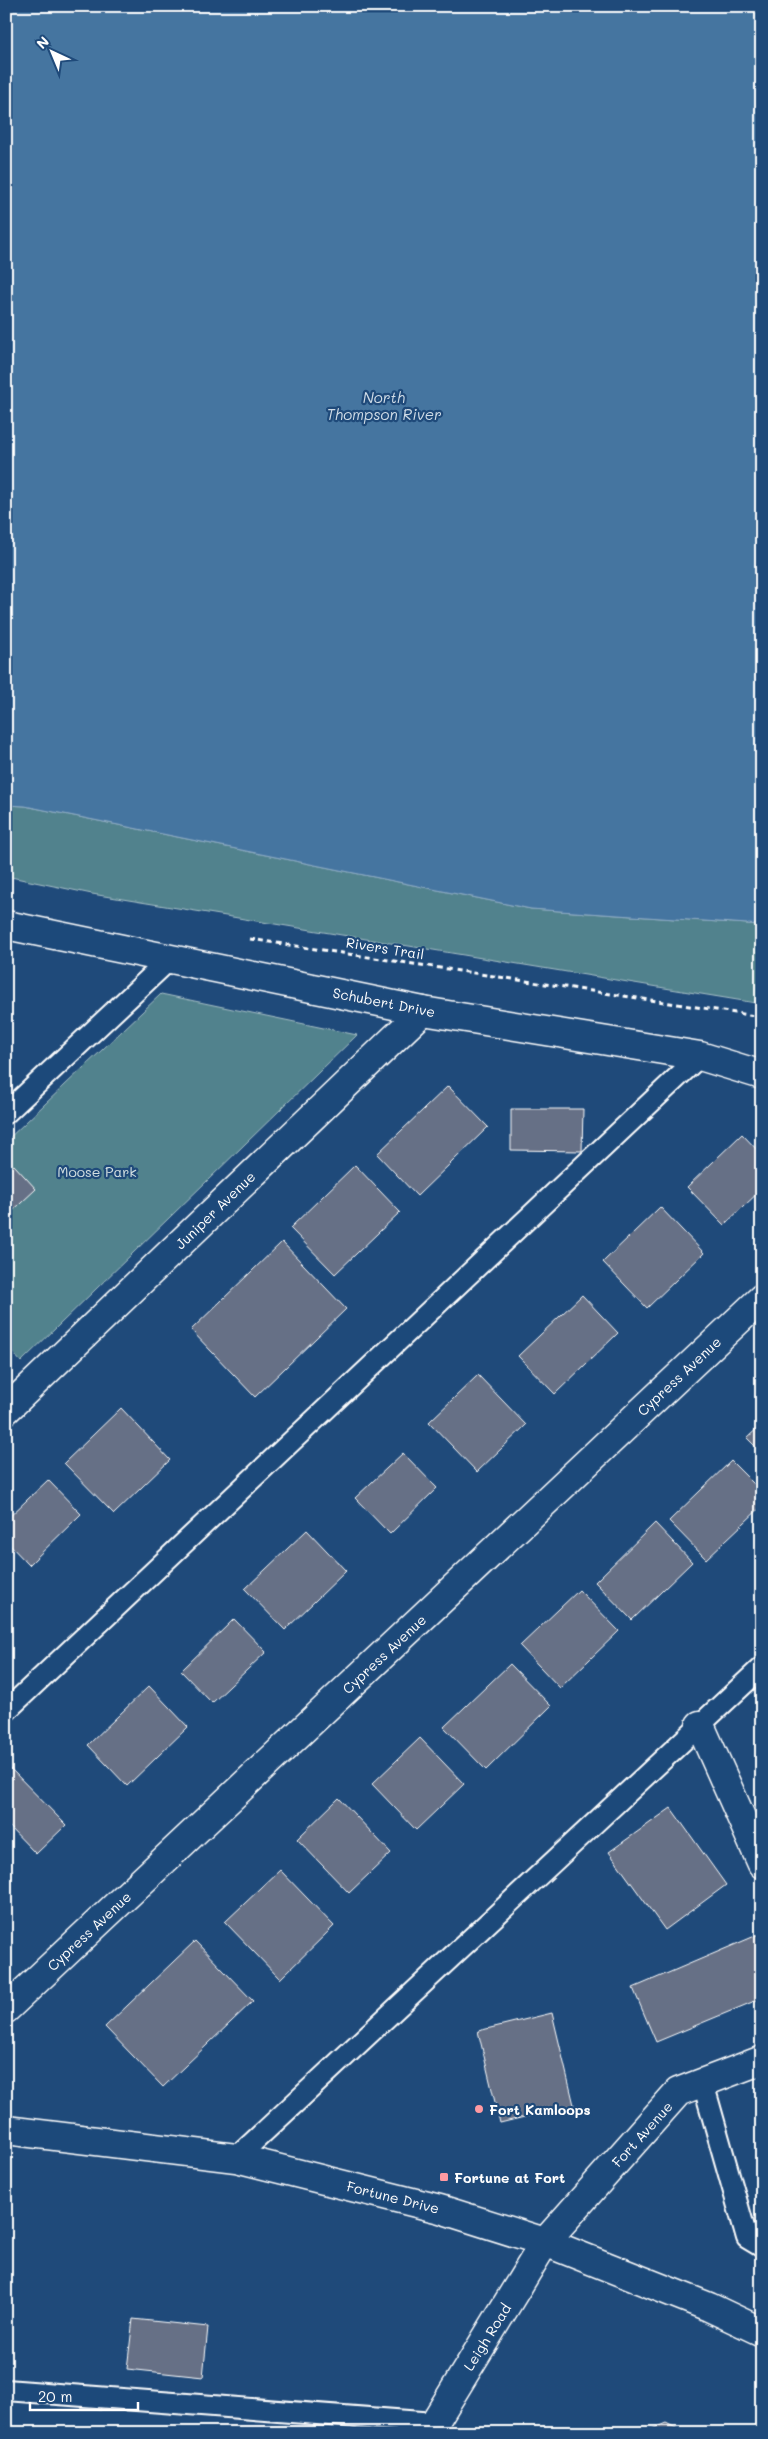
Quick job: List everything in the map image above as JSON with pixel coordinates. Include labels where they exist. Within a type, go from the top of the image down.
[{"type":"street","name":"Schubert Drive","points":[[6,926],[423,1011],[700,1056],[762,1075]]},
{"type":"street","name":"Juniper Avenue","points":[[6,1410],[423,1011]]},
{"type":"street","name":"Cypress Avenue","points":[[6,2009],[762,1298]]},
{"type":"street","points":[[700,1725],[762,1864]]},
{"type":"street","name":"Fort Avenue","points":[[545,2242],[678,2092],[762,2060]]},
{"type":"street","name":"Fortune Drive","points":[[6,2130],[236,2158],[440,2209],[545,2242],[709,2307],[762,2332]]},
{"type":"street","name":"Leigh Road","points":[[431,2428],[545,2242]]},
{"type":"lane","points":[[6,1113],[170,959]]},
{"type":"lane","points":[[6,1711],[700,1056]]},
{"type":"lane","points":[[236,2158],[762,1666]]},
{"type":"lane","points":[[703,2083],[747,2238],[762,2247]]},
{"type":"lane","points":[[6,2390],[431,2428]]},
{"type":"path","name":"Rivers Trail","points":[[241,938],[762,1017]]},
{"type":"green space","points":[[6,805],[25,806],[531,909],[762,925],[762,1004],[92,894],[6,876]]},
{"type":"green space","name":"Moose Park","points":[[161,994],[357,1035],[21,1362],[6,1345],[6,1141]]},
{"type":"water","name":"North Thompson River","points":[[6,6],[762,6],[762,925],[531,909],[25,806],[6,805]]},
{"type":"building","points":[[448,1086],[488,1127],[417,1196],[377,1154]]},
{"type":"building","points":[[511,1109],[583,1109],[582,1151],[511,1150]]},
{"type":"building","points":[[742,1134],[762,1155],[762,1189],[724,1225],[687,1187]]},
{"type":"building","points":[[14,1165],[36,1189],[6,1217],[6,1172]]},
{"type":"building","points":[[355,1165],[400,1212],[335,1274],[290,1228]]},
{"type":"building","points":[[660,1207],[704,1253],[647,1308],[603,1262]]},
{"type":"building","points":[[282,1242],[346,1309],[255,1397],[191,1330]]},
{"type":"building","points":[[582,1295],[618,1333],[555,1394],[518,1356]]},
{"type":"building","points":[[478,1375],[526,1425],[477,1472],[429,1422]]},
{"type":"building","points":[[121,1408],[170,1460],[114,1514],[64,1463]]},
{"type":"building","points":[[762,1424],[762,1453],[747,1438]]},
{"type":"building","points":[[403,1453],[437,1488],[390,1534],[355,1498]]},
{"type":"building","points":[[731,1461],[762,1492],[762,1506],[706,1559],[669,1521]]},
{"type":"building","points":[[48,1480],[81,1514],[29,1565],[6,1541],[6,1520]]},
{"type":"building","points":[[655,1523],[692,1562],[632,1620],[595,1582]]},
{"type":"building","points":[[307,1530],[346,1571],[285,1630],[245,1589]]},
{"type":"building","points":[[579,1590],[619,1631],[560,1688],[520,1646]]},
{"type":"building","points":[[234,1619],[266,1652],[212,1703],[181,1671]]},
{"type":"building","points":[[510,1664],[551,1706],[486,1770],[444,1727]]},
{"type":"building","points":[[149,1686],[188,1727],[127,1786],[88,1745]]},
{"type":"building","points":[[420,1738],[464,1784],[416,1830],[372,1784]]},
{"type":"building","points":[[6,1764],[66,1825],[36,1854],[6,1823]]},
{"type":"building","points":[[339,1798],[391,1853],[349,1893],[297,1839]]},
{"type":"building","points":[[671,1808],[726,1885],[665,1930],[609,1852]]},
{"type":"building","points":[[280,1870],[334,1926],[280,1979],[225,1922]]},
{"type":"building","points":[[762,1933],[762,1998],[656,2042],[633,1988]]},
{"type":"building","points":[[195,1941],[253,2001],[163,2087],[105,2027]]},
{"type":"building","points":[[552,2013],[574,2105],[500,2123],[478,2031]]},
{"type":"building","points":[[133,2319],[208,2327],[203,2377],[127,2369]]},
{"type":"building","points":[[666,2423],[686,2433],[642,2433]]},
{"type":"place","name":"Fort Kamloops","points":[[479,2109]]},
{"type":"place","name":"Fortune at Fort","points":[[444,2177]]}]
